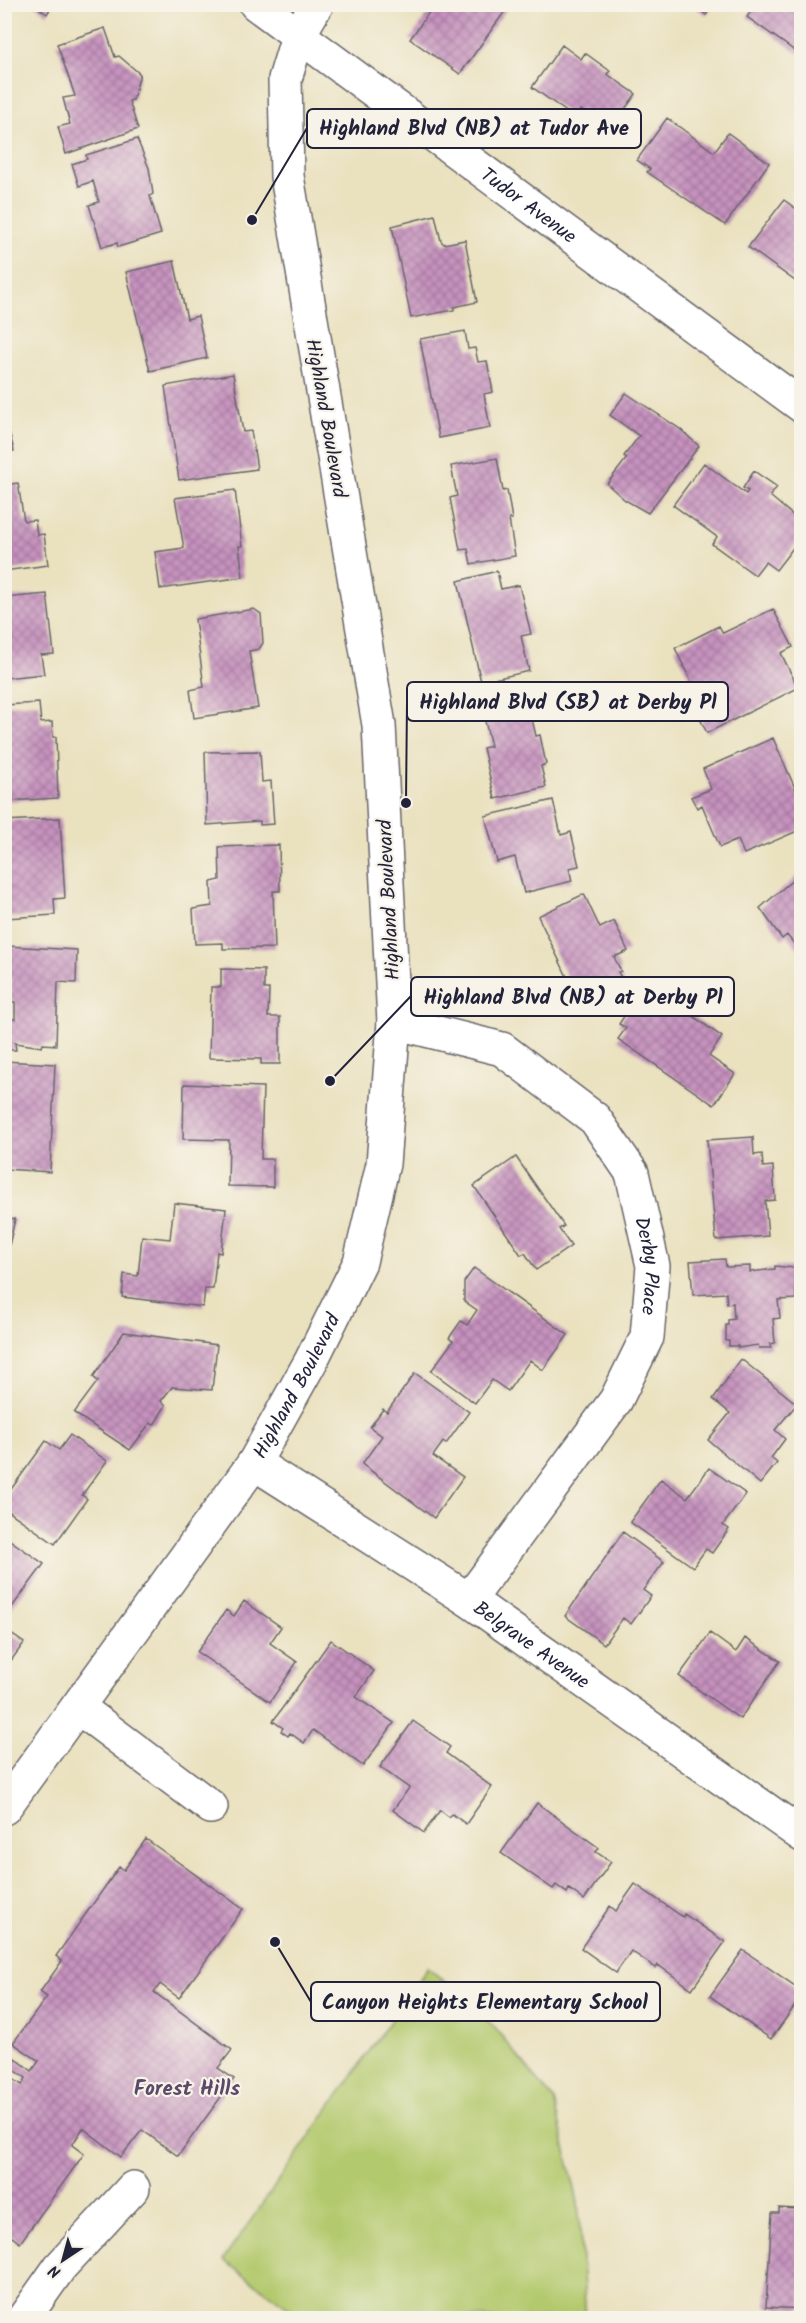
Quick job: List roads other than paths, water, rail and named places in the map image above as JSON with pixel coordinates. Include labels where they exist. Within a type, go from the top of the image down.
[{"type":"street","name":"Tudor Avenue","points":[[256,4],[801,406]]},
{"type":"street","name":"Highland Boulevard","points":[[4,1808],[79,1708],[254,1463],[311,1361],[360,1262],[383,1164],[394,1022],[379,725],[287,176],[285,79],[298,36],[317,4]]},
{"type":"street","name":"Derby Place","points":[[394,1022],[502,1049],[595,1119],[632,1173],[653,1266],[646,1337],[616,1400],[469,1600]]},
{"type":"street","name":"Belgrave Avenue","points":[[254,1463],[469,1600],[801,1835]]},
{"type":"street","points":[[79,1708],[211,1807]]},
{"type":"street","points":[[24,2319],[60,2267],[134,2188]]},
{"type":"place","name":"Highland Blvd (NB) at Tudor Ave","points":[[252,220]]},
{"type":"place","name":"Highland Blvd (SB) at Derby Pl","points":[[406,803]]},
{"type":"place","name":"Highland Blvd (NB) at Derby Pl","points":[[330,1081]]},
{"type":"place","name":"Canyon Heights Elementary School","points":[[275,1942]]},
{"type":"district","name":"Forest Hills","points":[[187,2088]]}]
